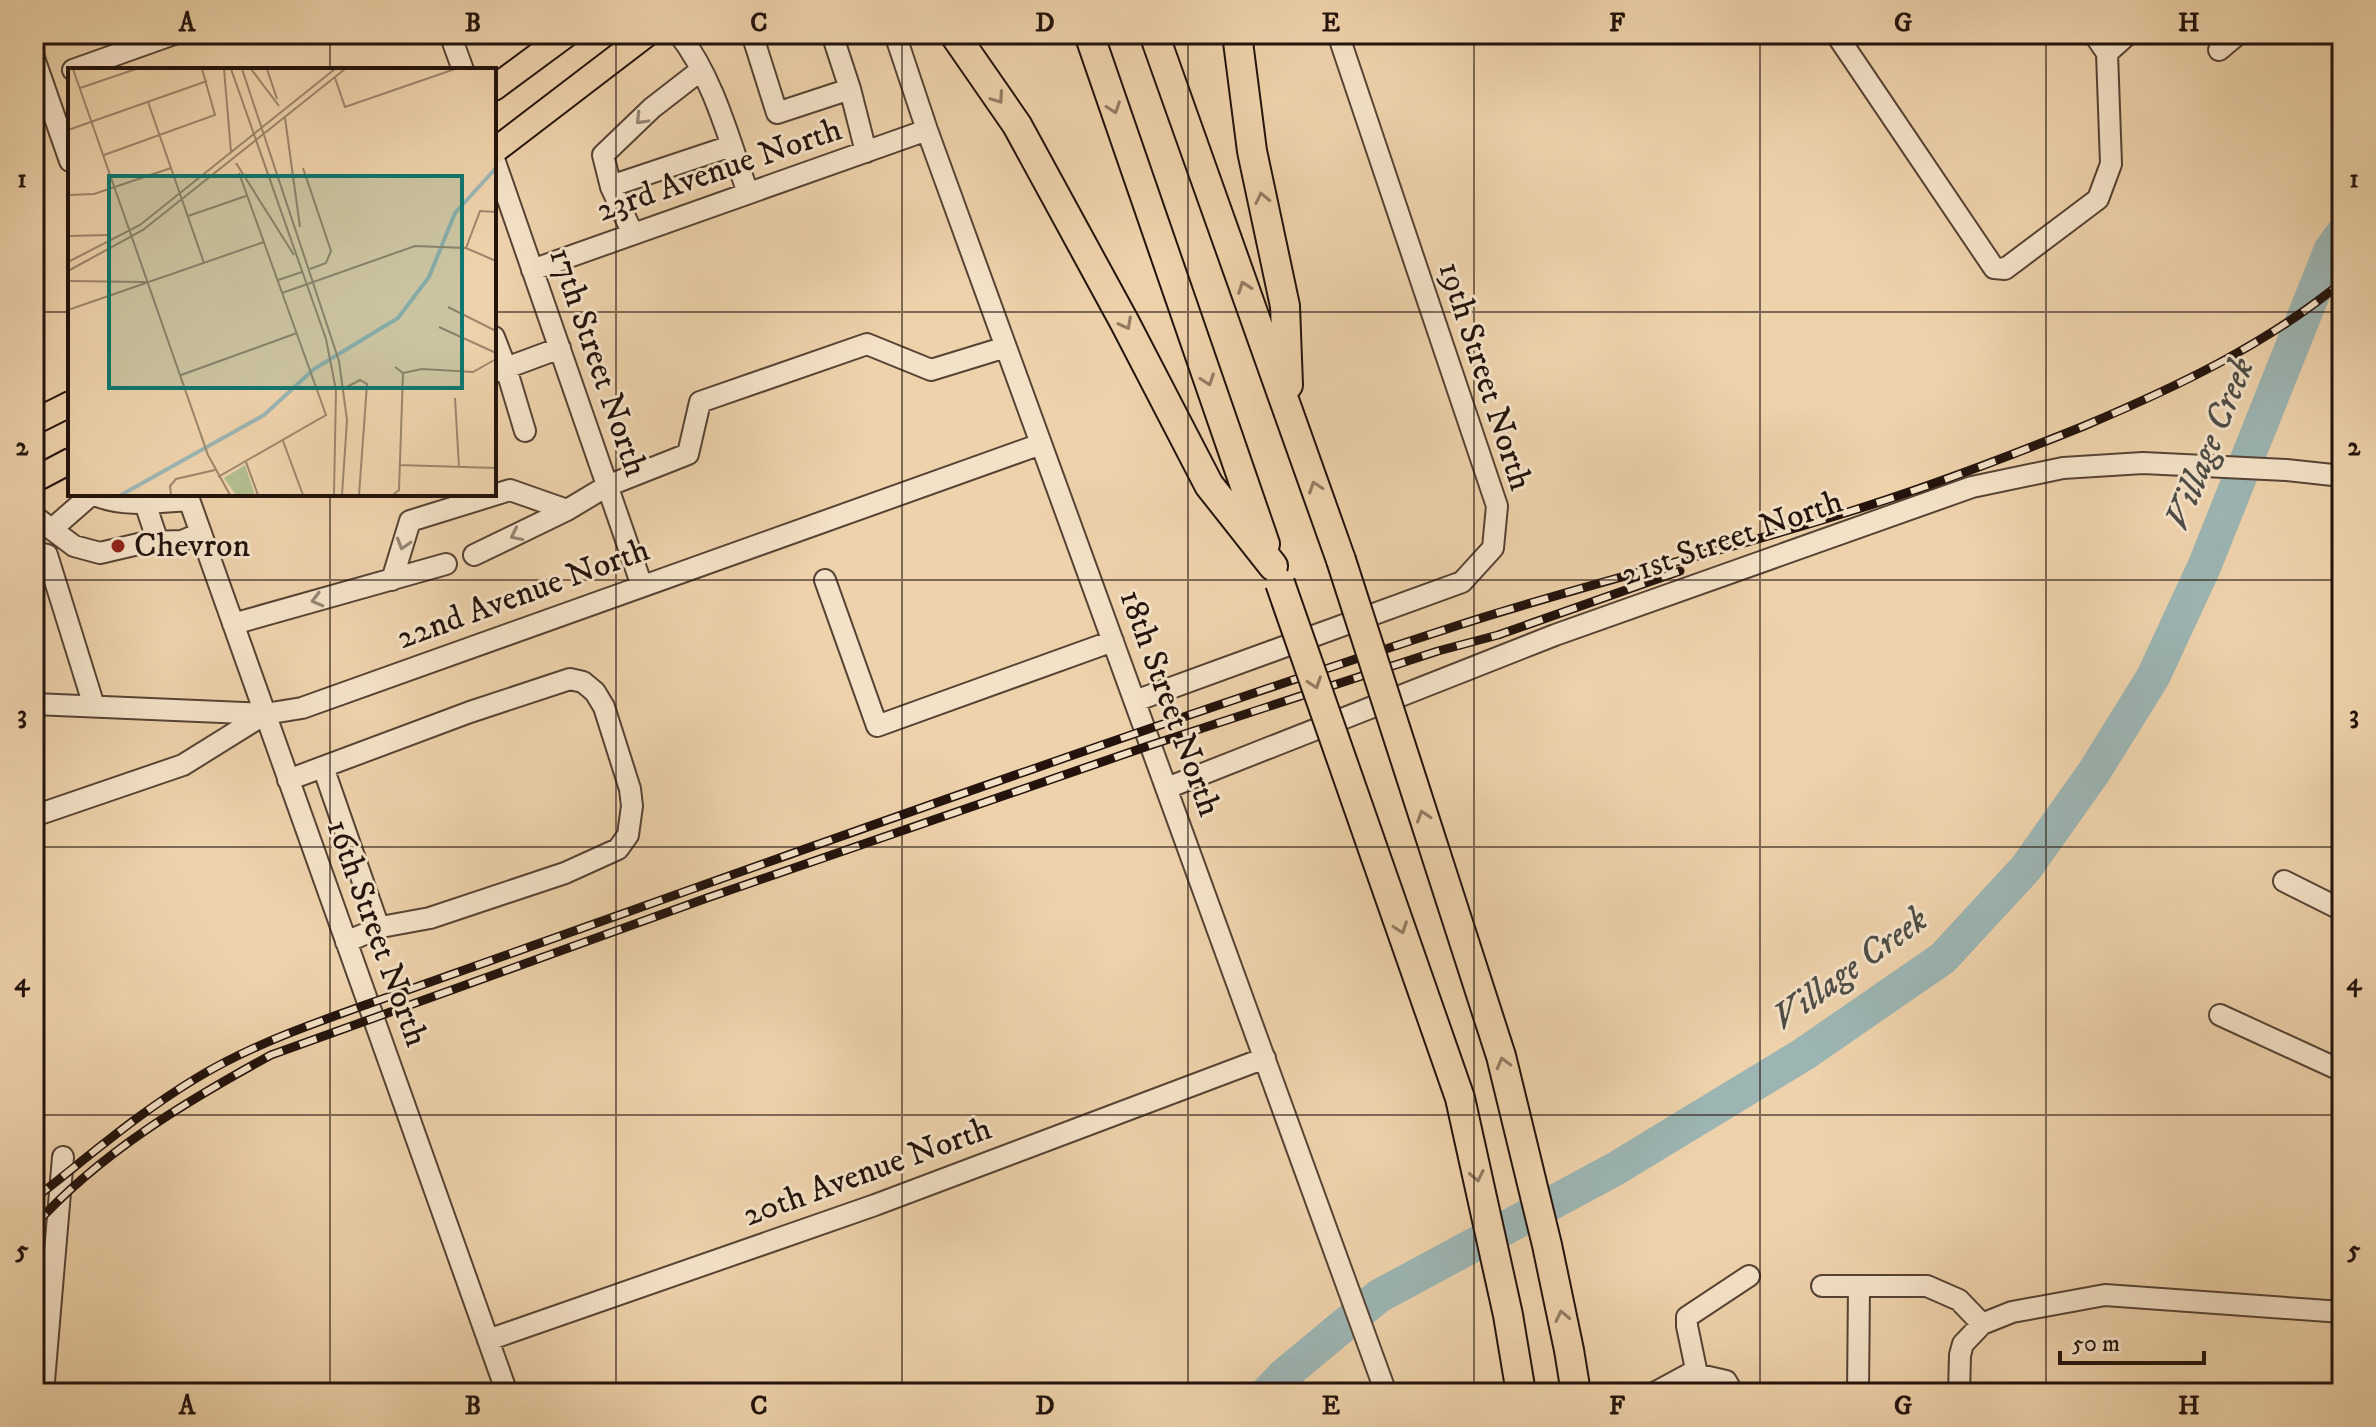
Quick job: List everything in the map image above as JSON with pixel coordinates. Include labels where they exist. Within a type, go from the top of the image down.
[{"type":"highway","points":[[954,34],[1017,125],[1209,485],[1276,574]]},
{"type":"highway","points":[[1089,34],[1460,1098],[1508,1315],[1521,1393]]},
{"type":"highway","points":[[1154,34],[1341,560],[1501,1056],[1547,1245],[1576,1393]]},
{"type":"highway","points":[[1237,34],[1252,151],[1285,306],[1289,414]]},
{"type":"main road","points":[[496,87],[567,34]]},
{"type":"main road","points":[[496,149],[647,34]]},
{"type":"main road","points":[[34,422],[68,405]]},
{"type":"main road","points":[[34,480],[68,465]]},
{"type":"street","points":[[78,68],[174,34]]},
{"type":"street","points":[[450,34],[462,68]]},
{"type":"street","points":[[679,34],[701,70],[748,193]]},
{"type":"street","points":[[752,34],[777,113],[850,89]]},
{"type":"street","points":[[832,34],[866,152]]},
{"type":"street","name":"18th Street North","points":[[895,34],[927,130],[1386,1393]]},
{"type":"street","name":"19th Street North","points":[[1135,701],[1462,582],[1493,548],[1497,506],[1338,34]]},
{"type":"street","points":[[1836,34],[1994,268],[2005,269],[2098,199],[2111,164],[2107,53],[2094,34]]},
{"type":"street","points":[[2107,53],[2128,34]]},
{"type":"street","points":[[2219,50],[2238,34]]},
{"type":"street","points":[[34,58],[38,82],[68,156]]},
{"type":"street","points":[[633,234],[611,186],[603,155],[652,108],[701,70]]},
{"type":"street","points":[[38,82],[68,71]]},
{"type":"street","name":"23rd Avenue North","points":[[532,270],[927,130]]},
{"type":"street","points":[[611,186],[731,146]]},
{"type":"street","name":"17th Street North","points":[[496,165],[642,586]]},
{"type":"street","points":[[474,555],[567,510],[607,486],[688,454],[700,402],[867,344],[931,370],[1006,347]]},
{"type":"street","points":[[496,348],[500,370],[525,431]]},
{"type":"street","points":[[500,370],[560,348]]},
{"type":"street","name":"22nd Avenue North","points":[[34,816],[183,765],[265,714],[302,708],[1041,444]]},
{"type":"street","name":"21st Street North","points":[[1167,788],[1555,635],[1972,487],[2063,468],[2143,463],[2342,476]]},
{"type":"street","points":[[496,494],[510,490],[567,510]]},
{"type":"street","points":[[52,529],[90,496]]},
{"type":"street","points":[[96,496],[145,503],[188,497]]},
{"type":"street","points":[[392,580],[410,521],[491,496]]},
{"type":"street","name":"16th Street North","points":[[188,497],[507,1393]]},
{"type":"street","points":[[145,503],[158,542]]},
{"type":"street","points":[[34,516],[74,546],[100,553],[147,542],[182,541],[201,533]]},
{"type":"street","points":[[34,552],[47,555],[94,706]]},
{"type":"street","points":[[233,624],[446,564]]},
{"type":"street","points":[[825,580],[877,726],[1113,641]]},
{"type":"street","points":[[288,780],[470,712],[570,679],[583,682],[595,692],[604,707],[630,789],[632,806],[628,835],[618,849],[565,873],[430,918],[379,928],[346,942]]},
{"type":"street","points":[[34,704],[265,714]]},
{"type":"street","points":[[323,767],[379,928]]},
{"type":"street","points":[[2284,881],[2342,910]]},
{"type":"street","points":[[2220,1015],[2342,1071]]},
{"type":"street","name":"20th Avenue North","points":[[488,1340],[875,1205],[1265,1058]]},
{"type":"street","points":[[43,1393],[63,1157]]},
{"type":"street","points":[[1697,1374],[1687,1317],[1749,1276]]},
{"type":"street","points":[[1822,1286],[1927,1286],[1959,1300],[1982,1324]]},
{"type":"street","points":[[1858,1393],[1859,1286]]},
{"type":"street","points":[[1959,1393],[1963,1344],[1982,1324],[2012,1312],[2105,1295],[2342,1312]]},
{"type":"street","points":[[1654,1393],[1691,1373],[1726,1381],[1733,1393]]},
{"type":"waterway","name":"Village Creek","points":[[1267,1393],[1284,1375],[1379,1296],[1615,1169],[1804,1054],[1943,958],[2026,868],[2094,772],[2153,677],[2204,567],[2331,249],[2342,234]]},
{"type":"railway","points":[[34,1199],[174,1093],[237,1056],[302,1028],[912,811],[1322,670],[1507,610],[1845,513],[1965,472],[2084,426],[2185,380],[2282,326],[2342,282]]},
{"type":"railway","points":[[34,1226],[115,1152],[207,1091],[271,1055],[707,898],[1151,745],[1438,651],[1498,635],[1680,571]]},
{"type":"place","name":"Chevron","points":[[118,546]]}]
